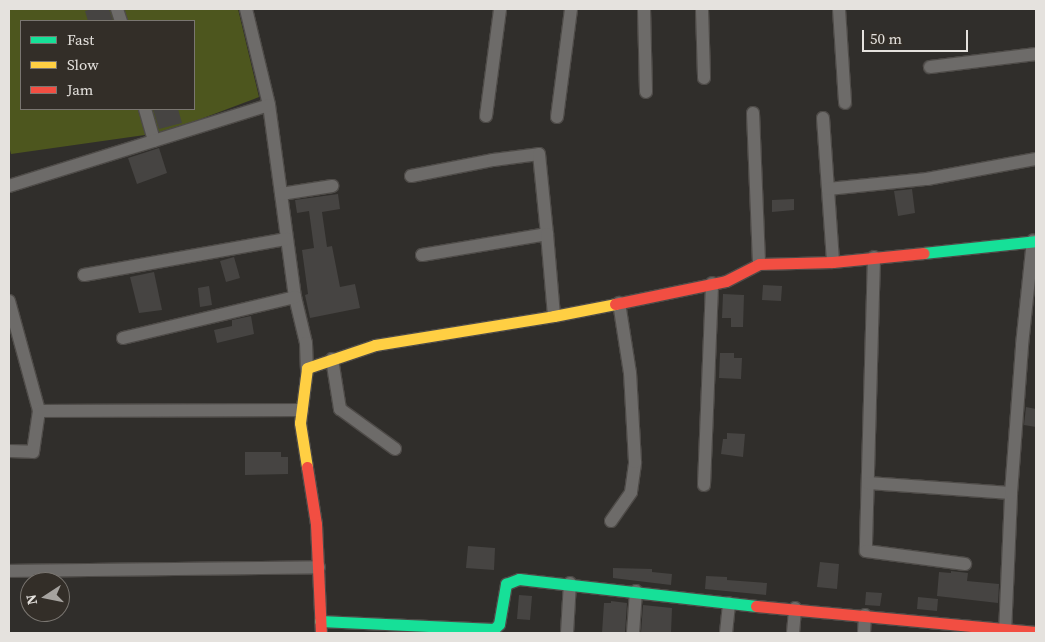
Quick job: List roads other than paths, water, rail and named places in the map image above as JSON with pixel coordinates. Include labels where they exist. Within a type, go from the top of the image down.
[{"type":"street","points":[[246,9],[269,104],[295,297],[306,343],[307,368],[300,423],[313,506],[319,567],[320,627],[492,630],[499,624],[504,588],[509,581],[519,579],[570,583],[729,603],[865,616],[929,628],[1036,632]]},
{"type":"street","points":[[486,116],[500,9]]},
{"type":"street","points":[[557,117],[571,9]]},
{"type":"street","points":[[644,9],[646,92]]},
{"type":"street","points":[[702,9],[704,78]]},
{"type":"street","points":[[839,9],[845,103]]},
{"type":"street","points":[[930,67],[1036,54]]},
{"type":"street","points":[[9,186],[269,104]]},
{"type":"street","points":[[145,110],[154,141]]},
{"type":"street","points":[[753,113],[759,264]]},
{"type":"street","points":[[823,118],[833,262]]},
{"type":"street","points":[[411,176],[493,160],[539,154],[554,316]]},
{"type":"street","points":[[828,189],[927,178],[1036,159]]},
{"type":"street","points":[[281,194],[332,186]]},
{"type":"street","points":[[422,254],[547,234]]},
{"type":"street","points":[[84,275],[287,239]]},
{"type":"street","points":[[307,368],[375,345],[554,316],[712,284],[726,280],[759,264],[833,262],[1035,241],[1022,345],[1011,493],[1006,631]]},
{"type":"street","points":[[874,257],[866,551],[965,564]]},
{"type":"street","points":[[704,485],[712,284]]},
{"type":"street","points":[[123,338],[295,297]]},
{"type":"street","points":[[9,301],[38,411],[33,452],[9,451]]},
{"type":"street","points":[[611,521],[631,492],[635,462],[630,373],[619,303]]},
{"type":"street","points":[[332,359],[340,409],[395,449]]},
{"type":"street","points":[[38,411],[302,410]]},
{"type":"street","points":[[868,483],[1011,493]]},
{"type":"street","points":[[9,571],[319,567]]},
{"type":"street","points":[[567,633],[570,583]]},
{"type":"street","points":[[633,633],[636,591]]},
{"type":"street","points":[[726,633],[729,603]]},
{"type":"street","points":[[793,633],[795,608]]},
{"type":"street","points":[[864,633],[865,616]]}]
